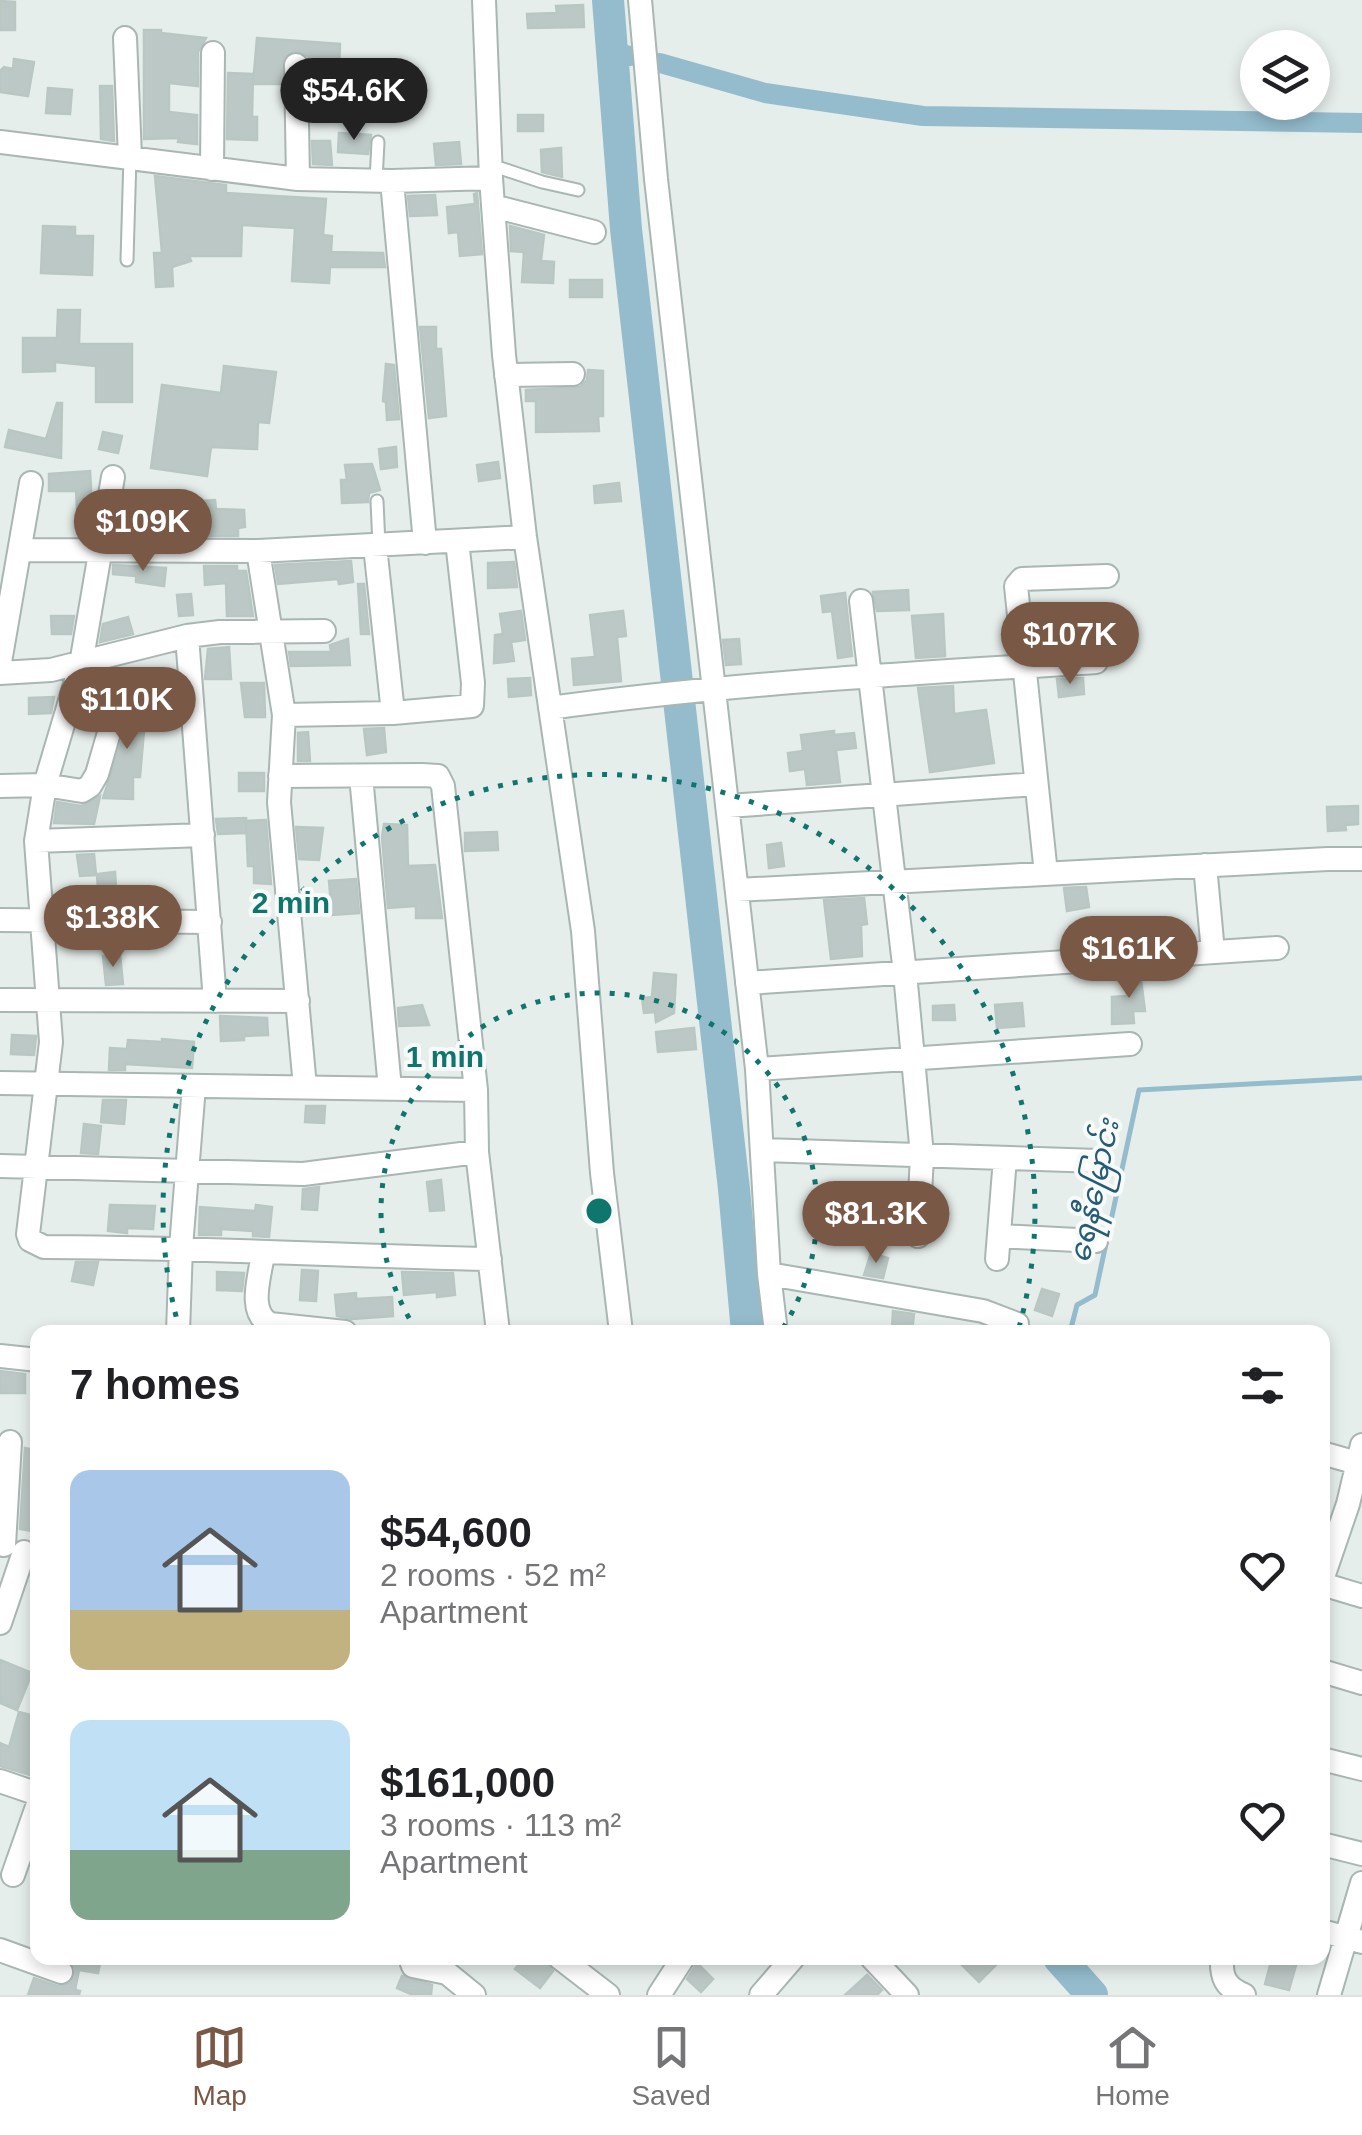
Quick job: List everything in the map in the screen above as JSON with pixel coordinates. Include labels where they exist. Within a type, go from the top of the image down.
[{"type":"street","points":[[484,0],[491,172],[506,375],[525,537],[583,931],[602,1173],[621,1325]]},
{"type":"street","points":[[640,0],[656,180],[756,1069],[775,1325]]},
{"type":"street","points":[[125,38],[130,157]]},
{"type":"street","points":[[212,169],[213,53]]},
{"type":"street","points":[[296,65],[298,179]]},
{"type":"street","points":[[0,142],[298,179],[384,181],[491,172]]},
{"type":"street","points":[[384,181],[426,543]]},
{"type":"street","points":[[493,206],[594,232]]},
{"type":"street","points":[[506,375],[573,374]]},
{"type":"street","points":[[113,477],[81,664],[44,785],[36,841],[48,1001],[48,1084],[28,1234],[34,1243],[44,1246],[180,1246],[263,1254],[490,1260]]},
{"type":"street","points":[[0,662],[31,483]]},
{"type":"street","points":[[20,550],[258,551],[525,537]]},
{"type":"street","points":[[284,715],[393,713],[472,706],[474,683],[457,542]]},
{"type":"street","points":[[377,546],[393,713]]},
{"type":"street","points":[[258,551],[284,715],[279,802],[305,1087]]},
{"type":"street","points":[[1046,874],[1022,666],[1018,581],[1107,576]]},
{"type":"street","points":[[861,602],[905,973],[922,1155],[918,1236]]},
{"type":"street","points":[[0,673],[51,670],[187,636],[324,631]]},
{"type":"street","points":[[187,636],[215,1001]]},
{"type":"street","points":[[550,708],[644,695],[868,676],[1096,662]]},
{"type":"street","points":[[0,786],[44,785],[82,791],[90,786],[108,736]]},
{"type":"street","points":[[280,776],[438,776],[443,786],[497,1325]]},
{"type":"street","points":[[361,776],[390,1089]]},
{"type":"street","points":[[728,806],[1036,784]]},
{"type":"street","points":[[36,841],[203,835]]},
{"type":"street","points":[[737,890],[1362,859]]},
{"type":"street","points":[[1204,865],[1213,952]]},
{"type":"street","points":[[0,920],[210,922]]},
{"type":"street","points":[[747,983],[1277,948]]},
{"type":"street","points":[[0,1000],[298,1000]]},
{"type":"street","points":[[756,1069],[1130,1044]]},
{"type":"street","points":[[0,1082],[476,1090]]},
{"type":"street","points":[[178,1325],[180,1246],[194,1086]]},
{"type":"street","points":[[763,1150],[1098,1160]]},
{"type":"street","points":[[0,1166],[304,1174],[477,1152]]},
{"type":"street","points":[[1005,1158],[998,1248],[1096,1241]]},
{"type":"street","points":[[263,1254],[256,1310],[260,1319],[279,1325]]},
{"type":"street","points":[[769,1274],[983,1311],[1017,1325]]},
{"type":"street","points":[[0,1356],[30,1359]]},
{"type":"street","points":[[0,1623],[16,1549],[10,1442]]},
{"type":"street","points":[[1330,1452],[1359,1454],[1355,1506],[1330,1564]]},
{"type":"street","points":[[1330,1585],[1362,1596]]},
{"type":"street","points":[[1330,1673],[1362,1683]]},
{"type":"street","points":[[1330,1761],[1362,1769]]},
{"type":"street","points":[[0,1781],[30,1791]]},
{"type":"street","points":[[7,1873],[30,1822]]},
{"type":"street","points":[[1330,1846],[1362,1854]]},
{"type":"street","points":[[1329,1995],[1354,1940],[1362,1883]]},
{"type":"street","points":[[0,1950],[30,1961]]},
{"type":"street","points":[[42,1965],[61,1972]]},
{"type":"street","points":[[413,1965],[435,1969],[460,1990]]},
{"type":"street","points":[[569,1965],[608,1995]]},
{"type":"street","points":[[664,1987],[678,1965]]},
{"type":"street","points":[[760,1995],[786,1965]]},
{"type":"street","points":[[879,1965],[907,1995]]},
{"type":"street","points":[[1221,1965],[1226,1985],[1244,1995]]},
{"type":"lane","points":[[378,142],[384,181]]},
{"type":"lane","points":[[128,260],[130,157]]},
{"type":"lane","points":[[491,172],[578,190]]},
{"type":"lane","points":[[376,501],[377,546]]},
{"type":"building","points":[[0,1],[15,2],[15,30],[0,30]]},
{"type":"building","points":[[583,5],[584,27],[528,28],[527,14],[557,13],[556,6]]},
{"type":"building","points":[[144,30],[206,38],[198,52],[198,86],[169,83],[169,112],[197,115],[197,144],[178,142],[179,138],[144,139]]},
{"type":"building","points":[[257,38],[340,44],[339,70],[311,69],[308,56],[295,50],[283,59],[281,84],[253,84]]},
{"type":"building","points":[[14,59],[34,62],[28,96],[0,92],[0,71],[4,67],[13,69]]},
{"type":"building","points":[[228,73],[253,74],[252,117],[257,117],[257,140],[227,139]]},
{"type":"building","points":[[100,86],[112,86],[114,141],[101,139]]},
{"type":"building","points":[[48,88],[72,90],[70,114],[46,113]]},
{"type":"building","points":[[518,115],[543,115],[543,131],[518,131]]},
{"type":"building","points":[[339,133],[371,135],[368,154],[338,152]]},
{"type":"building","points":[[312,141],[330,141],[332,165],[313,164]]},
{"type":"building","points":[[459,142],[461,164],[436,165],[434,144]]},
{"type":"building","points":[[561,148],[562,177],[542,172],[541,150]]},
{"type":"building","points":[[155,176],[226,185],[226,193],[326,199],[323,235],[332,236],[331,252],[383,253],[385,267],[330,267],[329,283],[292,281],[295,228],[242,225],[241,256],[189,256],[191,261],[172,267],[173,286],[156,287],[154,253],[162,253]]},
{"type":"building","points":[[477,193],[482,254],[460,256],[458,232],[449,233],[447,207],[475,204]]},
{"type":"building","points":[[435,195],[437,215],[410,216],[408,196]]},
{"type":"building","points":[[43,226],[75,227],[75,236],[93,236],[92,275],[41,273]]},
{"type":"building","points":[[510,226],[544,235],[541,261],[554,262],[553,283],[522,282],[524,252],[511,251]]},
{"type":"building","points":[[570,280],[602,280],[602,297],[570,297]]},
{"type":"building","points":[[58,310],[80,310],[79,344],[132,344],[132,402],[96,402],[96,366],[55,362],[55,371],[23,372],[23,338],[57,338]]},
{"type":"building","points":[[420,327],[436,327],[446,416],[429,418]]},
{"type":"building","points":[[386,364],[394,365],[399,419],[387,420],[383,401]]},
{"type":"building","points":[[224,366],[276,372],[269,423],[258,422],[257,449],[211,447],[207,476],[151,468],[162,385],[221,393]]},
{"type":"building","points":[[588,370],[603,371],[599,431],[536,432],[536,401],[526,401],[526,390],[580,387],[587,380]]},
{"type":"building","points":[[57,403],[62,403],[61,458],[5,447],[9,430],[46,439]]},
{"type":"building","points":[[103,432],[122,436],[118,453],[99,449]]},
{"type":"building","points":[[396,447],[397,467],[381,469],[379,449]]},
{"type":"building","points":[[498,462],[500,478],[479,481],[477,465]]},
{"type":"building","points":[[372,464],[380,490],[369,493],[368,502],[342,503],[341,480],[347,480],[345,465]]},
{"type":"building","points":[[90,471],[92,506],[77,508],[76,491],[49,491],[49,474]]},
{"type":"building","points":[[619,483],[621,501],[595,503],[594,486]]},
{"type":"building","points":[[215,500],[216,509],[244,510],[245,527],[238,528],[238,536],[203,536],[201,501]]},
{"type":"building","points":[[351,561],[353,582],[339,584],[338,579],[278,584],[275,565]]},
{"type":"building","points":[[514,562],[517,587],[488,588],[488,563]]},
{"type":"building","points":[[113,565],[166,568],[164,586],[136,582],[136,576],[113,574]]},
{"type":"building","points":[[204,566],[237,566],[237,571],[246,571],[253,616],[227,616],[226,583],[205,585]]},
{"type":"building","points":[[358,584],[364,584],[369,634],[361,634]]},
{"type":"building","points":[[908,590],[909,610],[877,611],[873,592]]},
{"type":"building","points":[[845,593],[852,656],[838,658],[832,611],[823,612],[821,596]]},
{"type":"building","points":[[191,594],[193,615],[179,616],[177,595]]},
{"type":"building","points":[[521,611],[525,640],[511,642],[514,661],[494,663],[495,635],[503,634],[500,614]]},
{"type":"building","points":[[623,611],[626,636],[617,637],[621,681],[574,685],[572,659],[595,657],[590,615]]},
{"type":"building","points":[[943,614],[945,656],[916,658],[912,616]]},
{"type":"building","points":[[51,616],[74,616],[71,634],[52,634]]},
{"type":"building","points":[[1083,616],[1085,645],[1054,648],[1052,618]]},
{"type":"building","points":[[128,617],[133,634],[100,642],[103,624]]},
{"type":"building","points":[[348,639],[350,665],[291,666],[289,652],[331,652],[330,645]]},
{"type":"building","points":[[739,639],[741,664],[726,665],[723,640]]},
{"type":"building","points":[[229,647],[231,679],[205,679],[208,649]]},
{"type":"building","points":[[530,678],[531,695],[509,697],[508,679]]},
{"type":"building","points":[[1083,678],[1084,694],[1059,697],[1057,679]]},
{"type":"building","points":[[241,683],[264,683],[265,717],[245,717]]},
{"type":"building","points":[[953,686],[954,714],[986,710],[994,763],[930,772],[918,688]]},
{"type":"building","points":[[54,697],[51,713],[29,714],[29,698]]},
{"type":"building","points":[[117,707],[146,707],[140,777],[133,777],[133,799],[103,798],[122,740],[119,726],[110,721],[111,712],[117,712]]},
{"type":"building","points":[[384,728],[386,752],[367,755],[364,729]]},
{"type":"building","points":[[834,731],[834,735],[854,733],[856,748],[836,750],[840,782],[807,785],[805,769],[790,771],[788,753],[803,751],[801,735]]},
{"type":"building","points":[[308,732],[310,761],[298,761],[298,733]]},
{"type":"building","points":[[239,773],[264,773],[264,791],[239,791]]},
{"type":"building","points":[[100,796],[94,824],[54,823],[57,802],[81,806]]},
{"type":"building","points":[[1358,806],[1358,824],[1345,825],[1346,830],[1328,831],[1327,807]]},
{"type":"building","points":[[246,818],[246,833],[218,834],[216,819]]},
{"type":"building","points":[[266,820],[271,884],[254,883],[254,866],[248,866],[246,821]]},
{"type":"building","points":[[384,824],[407,825],[408,866],[435,865],[442,918],[416,918],[416,906],[388,908]]},
{"type":"building","points":[[296,827],[323,828],[319,860],[299,859]]},
{"type":"building","points":[[497,832],[498,850],[465,851],[465,833]]},
{"type":"building","points":[[781,843],[784,866],[769,868],[767,845]]},
{"type":"building","points":[[94,854],[96,875],[80,876],[77,855]]},
{"type":"building","points":[[115,872],[117,905],[99,906],[97,874]]},
{"type":"building","points":[[356,879],[359,913],[332,915],[329,881]]},
{"type":"building","points":[[1086,887],[1089,907],[1067,911],[1064,888]]},
{"type":"building","points":[[864,898],[867,924],[861,925],[862,956],[831,959],[824,900]]},
{"type":"building","points":[[120,955],[123,984],[106,985],[103,956]]},
{"type":"building","points":[[1140,972],[1145,1011],[1133,1011],[1134,1023],[1112,1024],[1112,997],[1127,996],[1125,973]]},
{"type":"building","points":[[654,973],[676,975],[674,1013],[656,1022],[655,1012],[644,1013],[642,998],[652,997]]},
{"type":"building","points":[[1022,1003],[1024,1026],[997,1028],[995,1005]]},
{"type":"building","points":[[422,1005],[429,1025],[399,1026],[398,1008]]},
{"type":"building","points":[[954,1005],[955,1020],[933,1020],[933,1006]]},
{"type":"building","points":[[220,1016],[267,1018],[268,1035],[221,1041]]},
{"type":"building","points":[[694,1028],[696,1049],[658,1052],[656,1032]]},
{"type":"building","points":[[12,1035],[36,1036],[34,1055],[11,1054]]},
{"type":"building","points":[[128,1040],[194,1042],[192,1068],[125,1064],[125,1070],[109,1070],[110,1048],[127,1049]]},
{"type":"building","points":[[103,1100],[126,1100],[124,1124],[101,1122]]},
{"type":"building","points":[[306,1106],[325,1106],[324,1123],[305,1122]]},
{"type":"building","points":[[84,1124],[101,1126],[98,1154],[81,1153]]},
{"type":"building","points":[[441,1180],[444,1210],[430,1211],[427,1182]]},
{"type":"building","points":[[319,1187],[317,1210],[302,1209],[303,1189]]},
{"type":"building","points":[[110,1205],[155,1206],[153,1229],[108,1231]]},
{"type":"building","points":[[256,1205],[272,1207],[269,1237],[253,1236],[253,1231],[221,1229],[221,1235],[199,1235],[200,1207],[255,1211]]},
{"type":"building","points":[[871,1253],[888,1258],[883,1278],[864,1275]]},
{"type":"building","points":[[76,1262],[98,1262],[93,1285],[72,1281]]},
{"type":"building","points":[[302,1270],[318,1271],[316,1301],[300,1300]]},
{"type":"building","points":[[217,1272],[244,1273],[242,1291],[217,1290]]},
{"type":"building","points":[[402,1272],[453,1273],[455,1295],[404,1295]]},
{"type":"building","points":[[1042,1289],[1059,1294],[1052,1316],[1035,1310]]},
{"type":"building","points":[[356,1293],[356,1299],[392,1297],[393,1316],[337,1316],[335,1295]]},
{"type":"building","points":[[893,1311],[914,1314],[913,1325],[892,1325]]},
{"type":"building","points":[[0,1371],[25,1374],[25,1393],[0,1393]]},
{"type":"building","points":[[25,1448],[30,1449],[30,1531],[20,1529]]},
{"type":"building","points":[[0,1660],[30,1672],[17,1710],[0,1703]]},
{"type":"building","points":[[19,1712],[30,1715],[30,1775],[0,1766],[0,1743],[9,1747]]},
{"type":"building","points":[[72,1965],[100,1965],[98,1973],[79,1970],[75,1990],[80,1991],[79,1995],[28,1995],[34,1978],[57,1986],[71,1983],[75,1968]]},
{"type":"building","points":[[518,1965],[549,1965],[553,1971],[540,1988],[515,1969]]},
{"type":"building","points":[[699,1965],[713,1979],[701,1992],[687,1979]]},
{"type":"building","points":[[962,1965],[996,1965],[979,1982]]},
{"type":"building","points":[[1270,1965],[1296,1965],[1289,1990],[1265,1984]]},
{"type":"building","points":[[867,1975],[882,1990],[877,1995],[845,1995]]},
{"type":"building","points":[[402,1976],[432,1985],[431,1995],[413,1995],[397,1988]]},
{"type":"waterway","points":[[608,0],[626,229],[746,1325]]},
{"type":"waterway","points":[[613,52],[630,56]]},
{"type":"waterway","points":[[660,63],[765,93],[923,116],[1362,123]]},
{"type":"waterway","name":"ရေနီမြောင်း","points":[[1072,1325],[1077,1305],[1095,1295],[1139,1090],[1362,1078]]},
{"type":"waterway","points":[[1065,1965],[1092,1995]]}]
